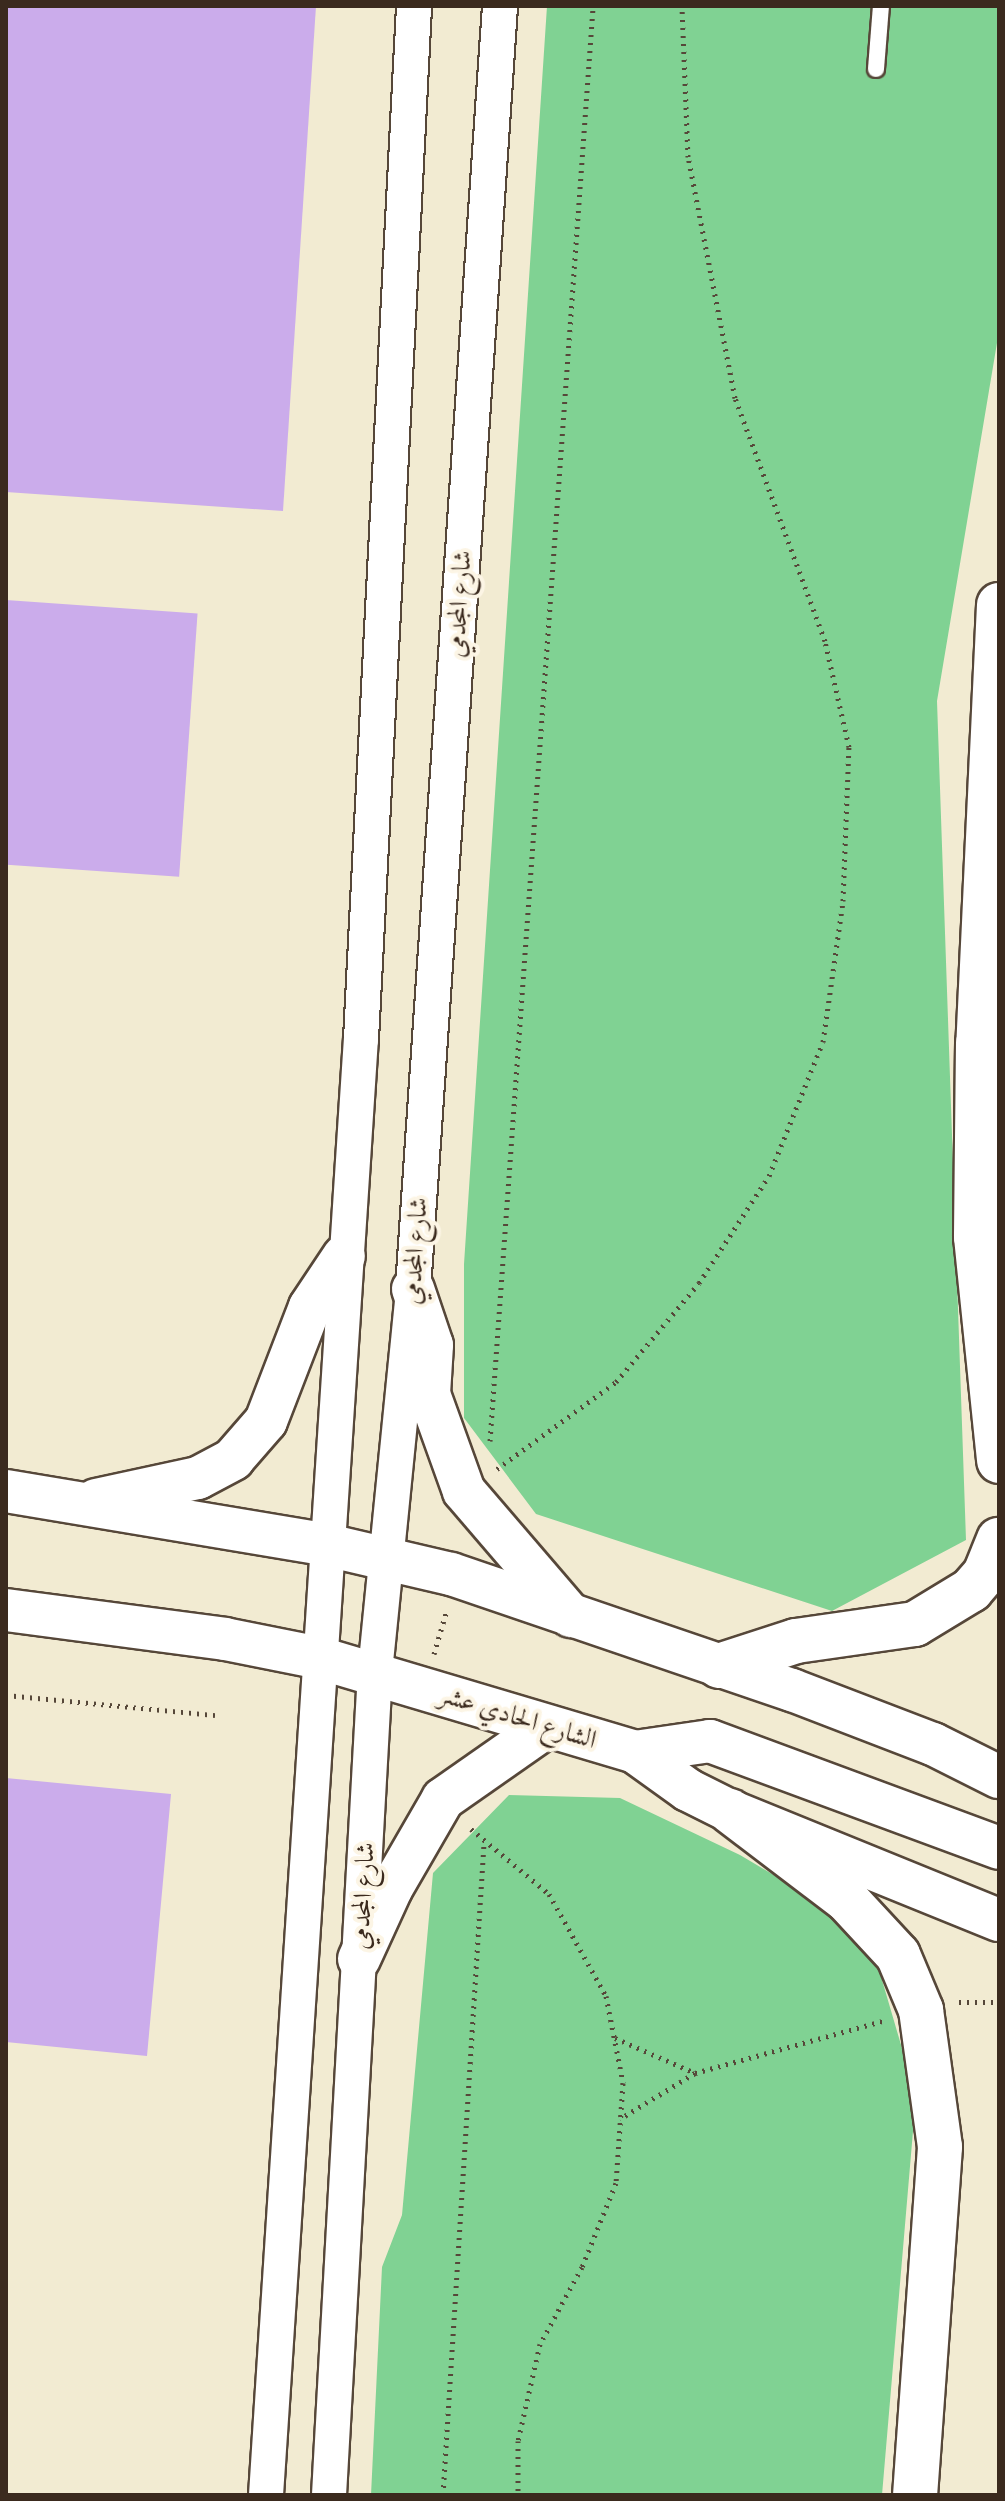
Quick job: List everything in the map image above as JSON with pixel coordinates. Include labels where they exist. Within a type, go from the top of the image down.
[{"type":"highway","points":[[999,605],[978,1043],[976,1237],[999,1461]]},
{"type":"highway","points":[[719,1666],[796,1641],[915,1624],[971,1590],[985,1574],[999,1540]]},
{"type":"highway","points":[[730,1811],[847,1900],[898,1955],[921,2010],[940,2147],[915,2495]]},
{"type":"street","points":[[266,2495],[362,1007],[414,6]]},
{"type":"street","name":"شارع المجدمي","points":[[329,2495],[375,1672],[413,1289],[500,6]]},
{"type":"street","points":[[84,1504],[130,1489],[198,1478],[233,1459],[266,1421],[310,1307],[344,1256]]},
{"type":"street","points":[[413,1289],[432,1345],[429,1394],[464,1491],[575,1620]]},
{"type":"street","points":[[6,1491],[327,1545],[451,1574],[919,1739],[999,1777]]},
{"type":"street","name":"الشارع الحادي عشر","points":[[6,1610],[225,1639],[320,1658],[635,1752],[688,1790],[730,1811],[999,1920]]},
{"type":"street","points":[[359,1959],[391,1889],[443,1799],[546,1727]]},
{"type":"street","points":[[635,1752],[710,1741],[999,1848]]},
{"type":"lane","points":[[876,69],[881,6]]},
{"type":"path","points":[[489,1448],[593,6]]},
{"type":"path","points":[[486,1477],[616,1382],[699,1283],[769,1176],[823,1042],[843,901],[849,747],[825,641],[735,398],[688,157],[682,6]]},
{"type":"path","points":[[6,1695],[215,1715]]},
{"type":"path","points":[[443,2495],[484,1843],[549,1894],[606,1996],[623,2083],[616,2183],[582,2267],[540,2344],[518,2441],[518,2495]]},
{"type":"path","points":[[620,2119],[695,2073],[921,2010]]},
{"type":"path","points":[[614,2037],[695,2073]]},
{"type":"green space","points":[[547,6],[999,6],[999,331],[937,701],[966,1540],[832,1611],[536,1514],[464,1418],[464,1264]]},
{"type":"green space","points":[[509,1795],[620,1798],[740,1855],[829,1908],[875,1956],[916,2096],[882,2495],[371,2495],[382,2267],[402,2215],[433,1873]]},
{"type":"building","points":[[6,6],[316,6],[283,511],[6,492]]},
{"type":"building","points":[[6,600],[198,613],[179,877],[6,865]]},
{"type":"building","points":[[6,1778],[171,1794],[147,2056],[6,2042]]}]
